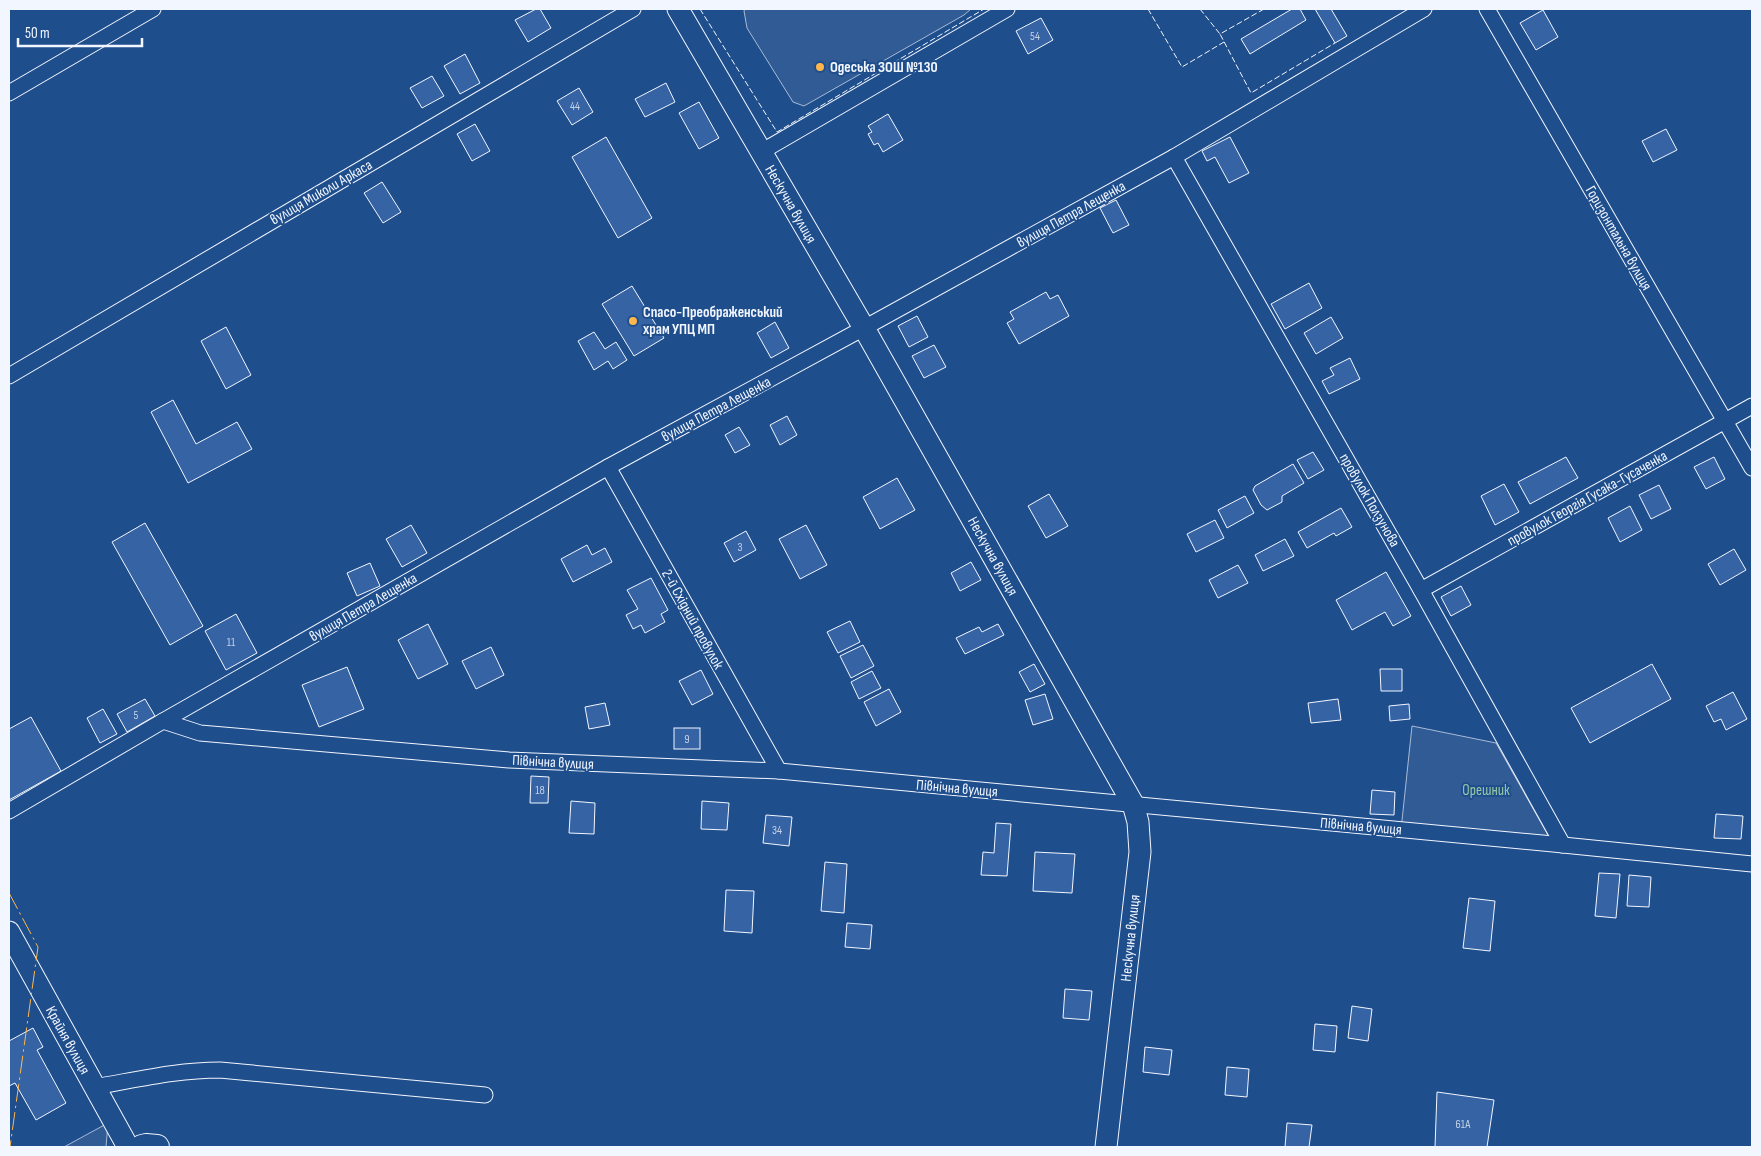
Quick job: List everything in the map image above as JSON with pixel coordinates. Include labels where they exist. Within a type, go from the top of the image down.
[{"type":"main road","points":[[142,1147],[156,1147]]},
{"type":"street","points":[[9,93],[153,9]]},
{"type":"street","name":"вулиця Миколи Аркаса","points":[[9,376],[633,9]]},
{"type":"street","name":"Нескучна вулиця","points":[[678,9],[864,328],[1133,804],[1138,822],[1140,852],[1106,1147]]},
{"type":"street","points":[[761,152],[1008,9]]},
{"type":"street","name":"вулиця Петра Лещенка","points":[[9,811],[608,467],[1174,157],[1424,9]]},
{"type":"street","name":"Горизонтальна вулиця","points":[[1487,9],[1752,468]]},
{"type":"street","name":"провулок Ползунова","points":[[1174,157],[1421,590],[1563,845]]},
{"type":"street","name":"провулок Георгія Гусака-Гусаченка","points":[[1421,590],[1752,406]]},
{"type":"street","name":"2-й Східний провулок","points":[[608,467],[779,771]]},
{"type":"street","name":"Північна вулиця","points":[[163,721],[200,732],[509,760],[779,771],[1752,864]]},
{"type":"street","name":"Крайня вулиця","points":[[9,932],[128,1147]]},
{"type":"street","points":[[94,1087],[170,1073],[220,1070],[485,1095]]},
{"type":"shaded area","name":"Одеська ЗОШ №130","points":[[745,9],[971,9],[964,15],[804,106],[793,102],[747,28]]},
{"type":"shaded area","name":"Орешник","points":[[1412,726],[1496,743],[1553,844],[1401,830]]},
{"type":"shaded area","points":[[108,1123],[106,1147],[64,1147]]},
{"type":"building","points":[[536,9],[540,9],[551,28],[528,42],[515,20]]},
{"type":"building","points":[[1292,9],[1300,9],[1306,20],[1250,54],[1241,39]]},
{"type":"building","points":[[1315,9],[1331,9],[1347,36],[1335,43]]},
{"type":"building","points":[[1543,10],[1558,37],[1536,50],[1520,23]]},
{"type":"building","points":[[1041,18],[1053,40],[1028,54],[1016,31]]},
{"type":"building","points":[[465,54],[480,83],[460,94],[444,66]]},
{"type":"building","points":[[432,76],[444,96],[422,108],[410,88]]},
{"type":"building","points":[[666,83],[675,102],[645,117],[635,99]]},
{"type":"building","points":[[579,88],[593,112],[572,125],[557,101]]},
{"type":"building","points":[[699,102],[719,138],[699,149],[679,113]]},
{"type":"building","points":[[888,114],[903,140],[883,152],[878,143],[874,145],[868,134],[872,132],[868,126]]},
{"type":"building","points":[[475,124],[490,151],[472,161],[457,134]]},
{"type":"building","points":[[1666,129],[1677,150],[1653,162],[1642,141]]},
{"type":"building","points":[[606,137],[652,218],[618,238],[572,157]]},
{"type":"building","points":[[1230,137],[1249,173],[1229,183],[1215,157],[1207,161],[1202,151]]},
{"type":"building","points":[[382,182],[401,212],[383,223],[364,193]]},
{"type":"building","points":[[1116,200],[1129,225],[1113,233],[1100,208]]},
{"type":"building","points":[[1309,283],[1322,308],[1285,329],[1271,304]]},
{"type":"building","name":"Спасо-Преображенський храм УПЦ МП","points":[[632,286],[664,338],[634,356],[602,304]]},
{"type":"building","points":[[1046,292],[1050,299],[1058,295],[1069,316],[1019,344],[1007,323],[1014,319],[1010,312]]},
{"type":"building","points":[[917,316],[928,337],[909,347],[898,326]]},
{"type":"building","points":[[1331,317],[1343,338],[1316,354],[1304,333]]},
{"type":"building","points":[[775,322],[789,348],[771,358],[757,333]]},
{"type":"building","points":[[226,327],[251,375],[226,389],[201,341]]},
{"type":"building","points":[[594,332],[605,349],[616,342],[627,360],[613,369],[608,361],[594,370],[578,341]]},
{"type":"building","points":[[934,345],[946,367],[924,378],[912,356]]},
{"type":"building","points":[[1350,358],[1360,379],[1329,394],[1322,381],[1334,375],[1330,368]]},
{"type":"building","points":[[173,400],[196,444],[237,422],[252,449],[188,483],[151,412]]},
{"type":"building","points":[[787,416],[797,435],[780,445],[770,425]]},
{"type":"building","points":[[739,427],[750,445],[735,453],[725,435]]},
{"type":"building","points":[[1313,452],[1324,470],[1308,479],[1297,460]]},
{"type":"building","points":[[1566,457],[1578,478],[1530,504],[1518,482]]},
{"type":"building","points":[[1714,457],[1725,479],[1706,489],[1694,467]]},
{"type":"building","points":[[1293,464],[1304,483],[1282,496],[1282,502],[1267,510],[1261,505],[1253,490],[1255,486]]},
{"type":"building","points":[[897,478],[915,510],[880,529],[863,497]]},
{"type":"building","points":[[1504,484],[1519,512],[1495,525],[1481,496]]},
{"type":"building","points":[[1659,485],[1671,509],[1651,519],[1639,495]]},
{"type":"building","points":[[1049,494],[1068,526],[1046,538],[1028,506]]},
{"type":"building","points":[[1245,496],[1254,513],[1227,528],[1218,510]]},
{"type":"building","points":[[1630,506],[1642,530],[1620,542],[1608,518]]},
{"type":"building","points":[[1341,508],[1352,527],[1336,536],[1334,533],[1307,548],[1298,532]]},
{"type":"building","points":[[1215,520],[1224,538],[1196,552],[1187,534]]},
{"type":"building","points":[[145,523],[203,626],[170,645],[112,542]]},
{"type":"building","points":[[411,525],[427,553],[402,567],[386,539]]},
{"type":"building","points":[[806,525],[827,565],[800,579],[779,539]]},
{"type":"building","points":[[746,531],[756,550],[734,562],[724,543]]},
{"type":"building","points":[[1285,539],[1294,556],[1263,571],[1255,555]]},
{"type":"building","points":[[587,545],[592,555],[605,548],[612,562],[573,582],[561,559]]},
{"type":"building","points":[[1734,549],[1746,570],[1720,585],[1708,564]]},
{"type":"building","points":[[971,562],[981,580],[960,591],[951,573]]},
{"type":"building","points":[[370,563],[380,586],[357,596],[347,573]]},
{"type":"building","points":[[1238,565],[1248,583],[1218,598],[1209,580]]},
{"type":"building","points":[[1386,572],[1411,616],[1393,626],[1385,612],[1352,630],[1336,600]]},
{"type":"building","points":[[651,578],[668,610],[661,614],[665,622],[645,633],[641,625],[633,629],[626,615],[638,609],[627,590]]},
{"type":"building","points":[[1461,586],[1471,605],[1451,616],[1441,597]]},
{"type":"building","points":[[236,614],[257,653],[226,670],[205,631]]},
{"type":"building","points":[[850,621],[860,642],[838,653],[827,632]]},
{"type":"building","points":[[428,624],[448,664],[418,679],[398,640]]},
{"type":"building","points":[[998,624],[1004,635],[965,654],[956,638],[979,627],[982,632]]},
{"type":"building","points":[[863,645],[874,666],[851,678],[840,656]]},
{"type":"building","points":[[491,647],[504,675],[476,689],[462,661]]},
{"type":"building","points":[[1034,664],[1045,684],[1030,692],[1019,672]]},
{"type":"building","points":[[1652,664],[1671,699],[1590,743],[1571,708]]},
{"type":"building","points":[[347,667],[364,709],[319,727],[302,685]]},
{"type":"building","points":[[1380,669],[1402,669],[1402,691],[1381,691]]},
{"type":"building","points":[[701,670],[713,694],[692,705],[679,681]]},
{"type":"building","points":[[872,671],[881,688],[859,699],[851,682]]},
{"type":"building","points":[[889,689],[901,712],[876,726],[864,702]]},
{"type":"building","points":[[1733,692],[1747,719],[1726,730],[1721,719],[1714,722],[1706,706]]},
{"type":"building","points":[[1045,694],[1053,719],[1033,725],[1025,700]]},
{"type":"building","points":[[145,699],[155,716],[127,732],[117,714]]},
{"type":"building","points":[[1338,699],[1341,720],[1311,723],[1308,703]]},
{"type":"building","points":[[605,703],[610,725],[589,729],[585,707]]},
{"type":"building","points":[[1409,704],[1410,719],[1390,721],[1389,706]]},
{"type":"building","points":[[103,709],[117,734],[100,743],[87,718]]},
{"type":"building","points":[[31,717],[61,771],[9,800],[9,729]]},
{"type":"building","points":[[674,728],[700,728],[700,749],[674,749]]},
{"type":"building","points":[[531,776],[549,777],[548,803],[530,803]]},
{"type":"building","points":[[1372,790],[1395,792],[1394,815],[1370,814]]},
{"type":"building","points":[[571,801],[595,803],[594,834],[569,833]]},
{"type":"building","points":[[702,801],[729,803],[727,830],[701,829]]},
{"type":"building","points":[[1716,814],[1743,816],[1741,839],[1714,838]]},
{"type":"building","points":[[766,815],[792,817],[789,846],[763,843]]},
{"type":"building","points":[[996,823],[1011,824],[1007,876],[981,875],[983,852],[994,853]]},
{"type":"building","points":[[1035,852],[1075,854],[1072,893],[1033,891]]},
{"type":"building","points":[[825,862],[847,864],[844,913],[821,911]]},
{"type":"building","points":[[1599,873],[1620,874],[1616,918],[1595,916]]},
{"type":"building","points":[[1629,875],[1651,877],[1649,907],[1627,906]]},
{"type":"building","points":[[726,890],[754,891],[752,933],[724,931]]},
{"type":"building","points":[[1469,898],[1495,901],[1490,951],[1463,948]]},
{"type":"building","points":[[847,923],[872,925],[870,949],[845,947]]},
{"type":"building","points":[[1065,989],[1092,991],[1089,1020],[1063,1018]]},
{"type":"building","points":[[1352,1006],[1372,1009],[1368,1041],[1348,1038]]},
{"type":"building","points":[[1315,1024],[1337,1026],[1335,1052],[1313,1050]]},
{"type":"building","points":[[33,1028],[43,1047],[37,1050],[66,1103],[36,1120],[15,1083],[9,1086],[9,1041]]},
{"type":"building","points":[[1145,1047],[1172,1050],[1169,1075],[1143,1072]]},
{"type":"building","points":[[1227,1067],[1249,1069],[1247,1097],[1225,1095]]},
{"type":"building","points":[[1437,1092],[1494,1100],[1487,1147],[1435,1147]]},
{"type":"building","points":[[1287,1123],[1312,1125],[1309,1147],[1285,1147]]},
{"type":"fence","points":[[700,9],[777,132],[984,9]]},
{"type":"fence","points":[[1148,9],[1182,67],[1224,42]]},
{"type":"fence","points":[[1200,9],[1220,34]]},
{"type":"fence","points":[[1264,9],[1220,34],[1251,93],[1335,43]]},
{"type":"power","points":[[9,893],[38,947],[10,1147]]},
{"type":"place","name":"Одеська ЗОШ №130","points":[[820,67]]},
{"type":"place","name":"Спасо-Преображенський храм УПЦ МП","points":[[633,321]]}]
